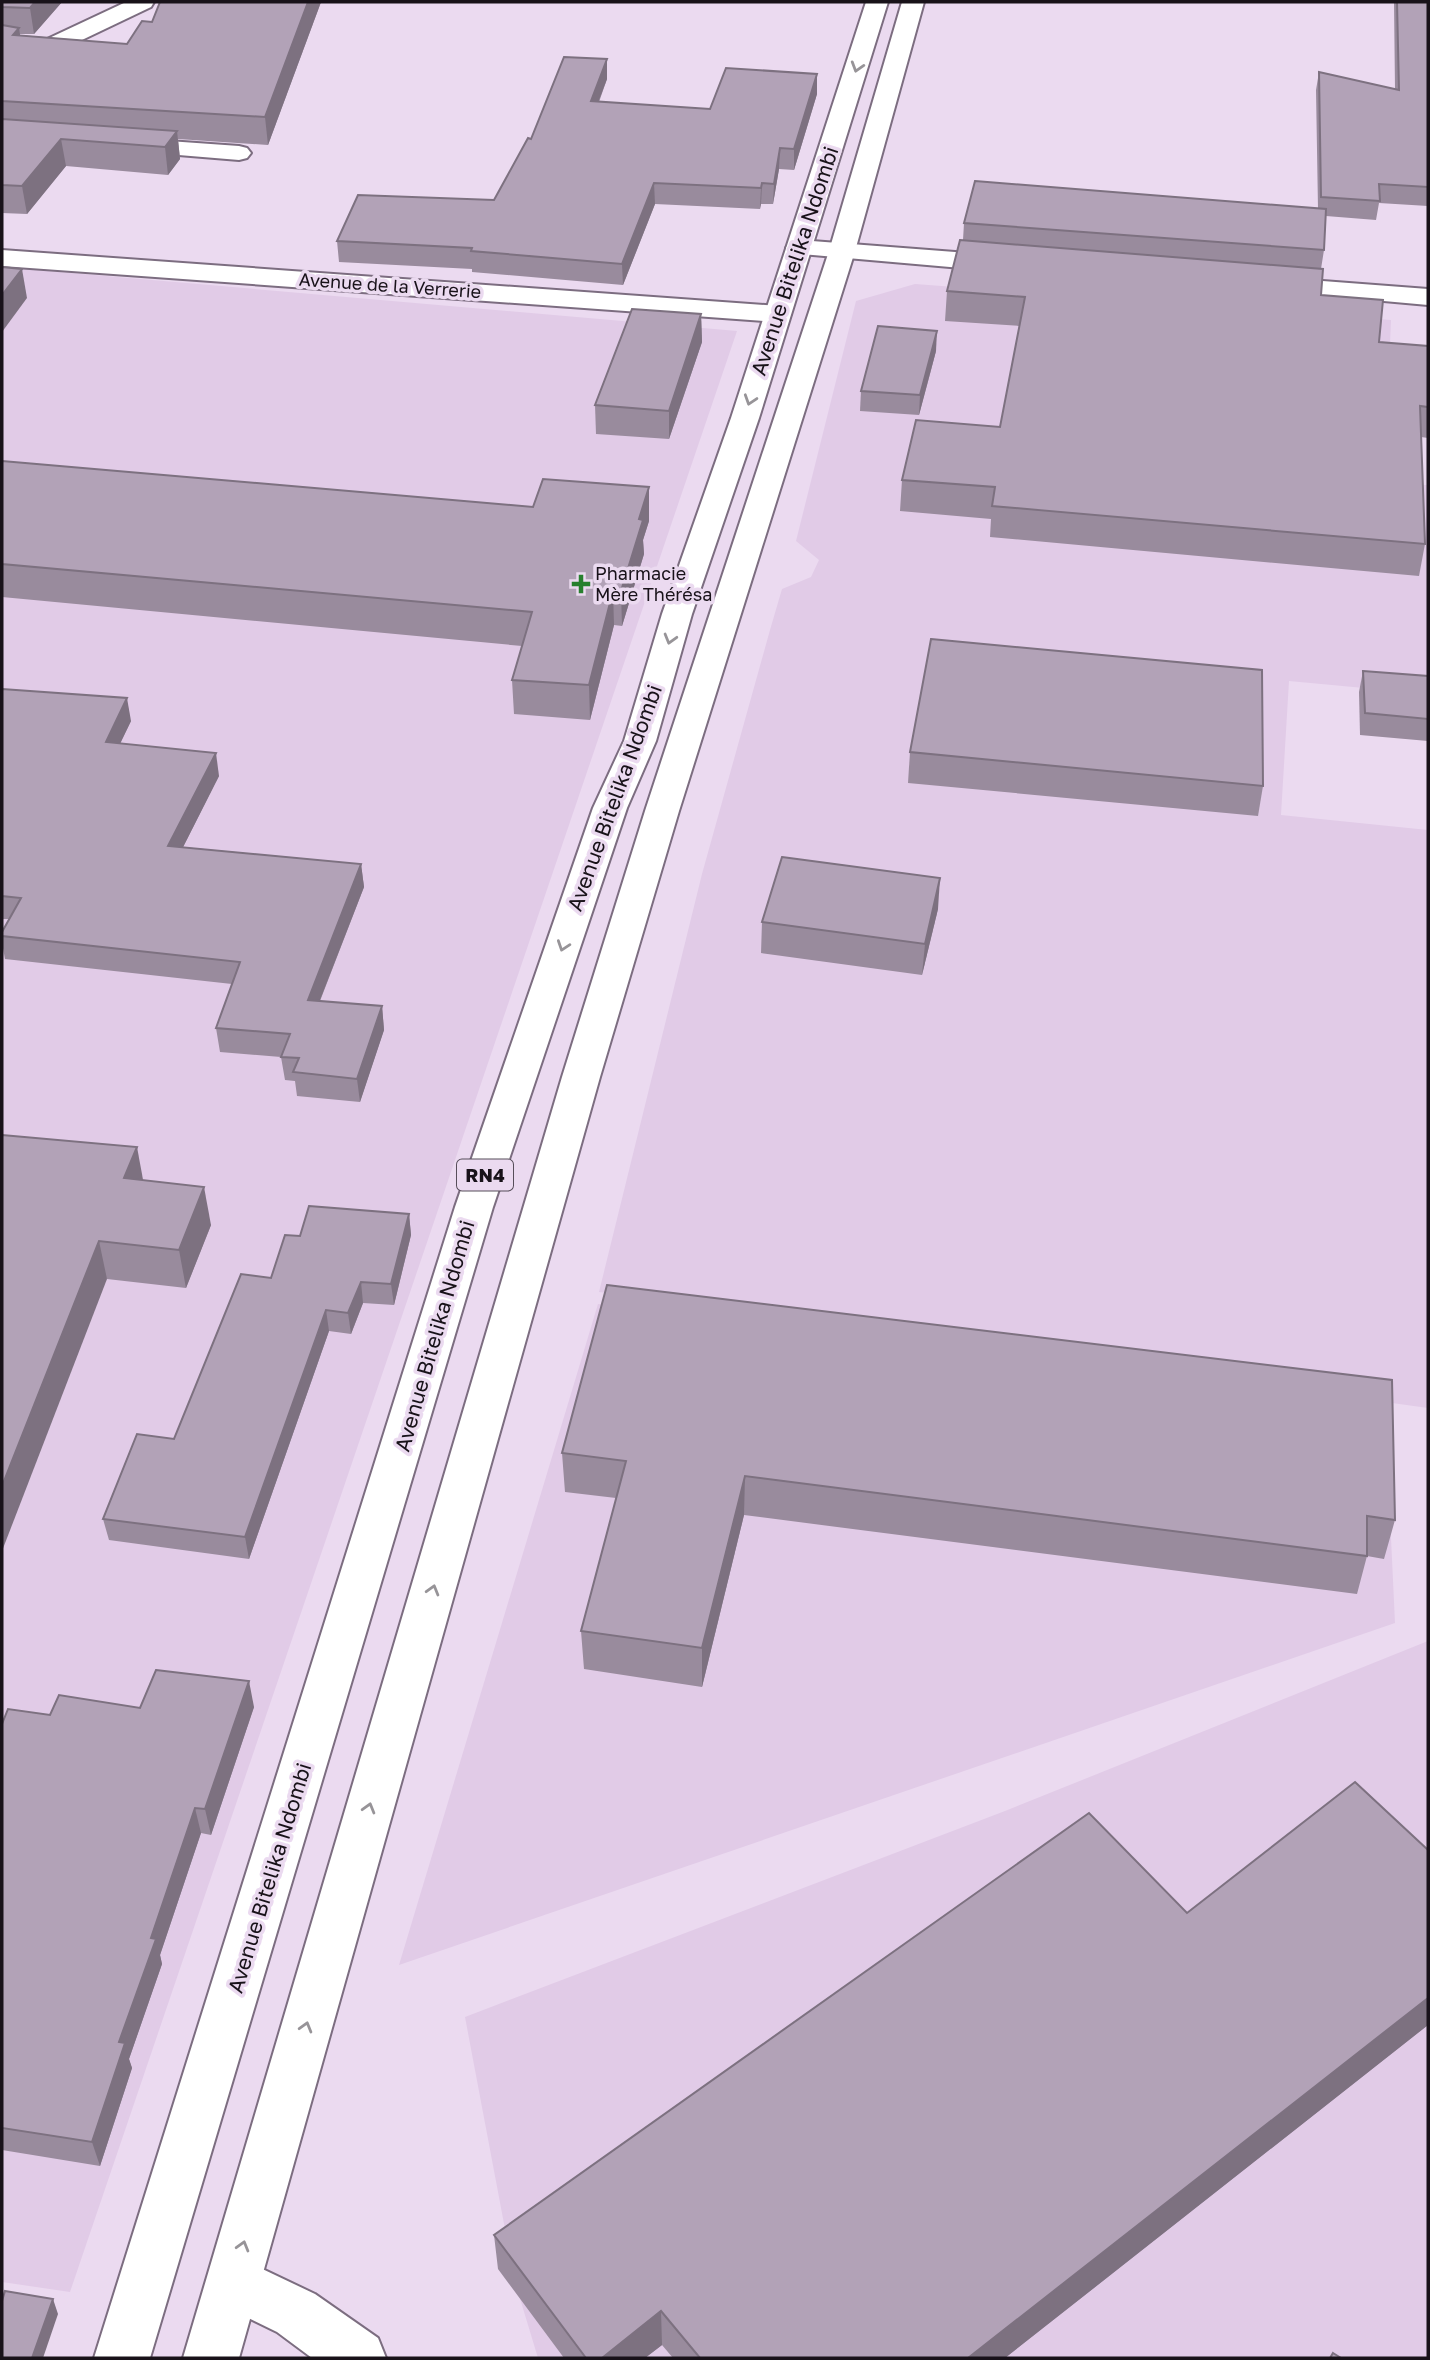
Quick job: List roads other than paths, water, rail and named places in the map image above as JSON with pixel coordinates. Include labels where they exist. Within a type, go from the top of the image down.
[{"type":"main road","points":[[53,45],[143,2]]},
{"type":"main road","name":"Avenue Bitelika Ndombi","points":[[121,2358],[422,1384],[474,1207],[610,808],[640,741],[677,614],[778,314],[877,2]]},
{"type":"main road","name":"Avenue Bitelika Ndombi","points":[[211,2358],[581,1077],[662,811],[842,251],[913,2]]},
{"type":"main road","points":[[28,43],[53,45],[88,55]]},
{"type":"main road","points":[[105,144],[239,153]]},
{"type":"main road","points":[[799,248],[1038,267]]},
{"type":"main road","name":"Avenue de la Verrerie","points":[[2,258],[778,314]]},
{"type":"main road","points":[[1247,283],[1428,297]]},
{"type":"main road","points":[[233,2283],[296,2313],[358,2358]]},
{"type":"place","name":"Pharmacie Mère Thérésa","points":[[581,584]]}]
